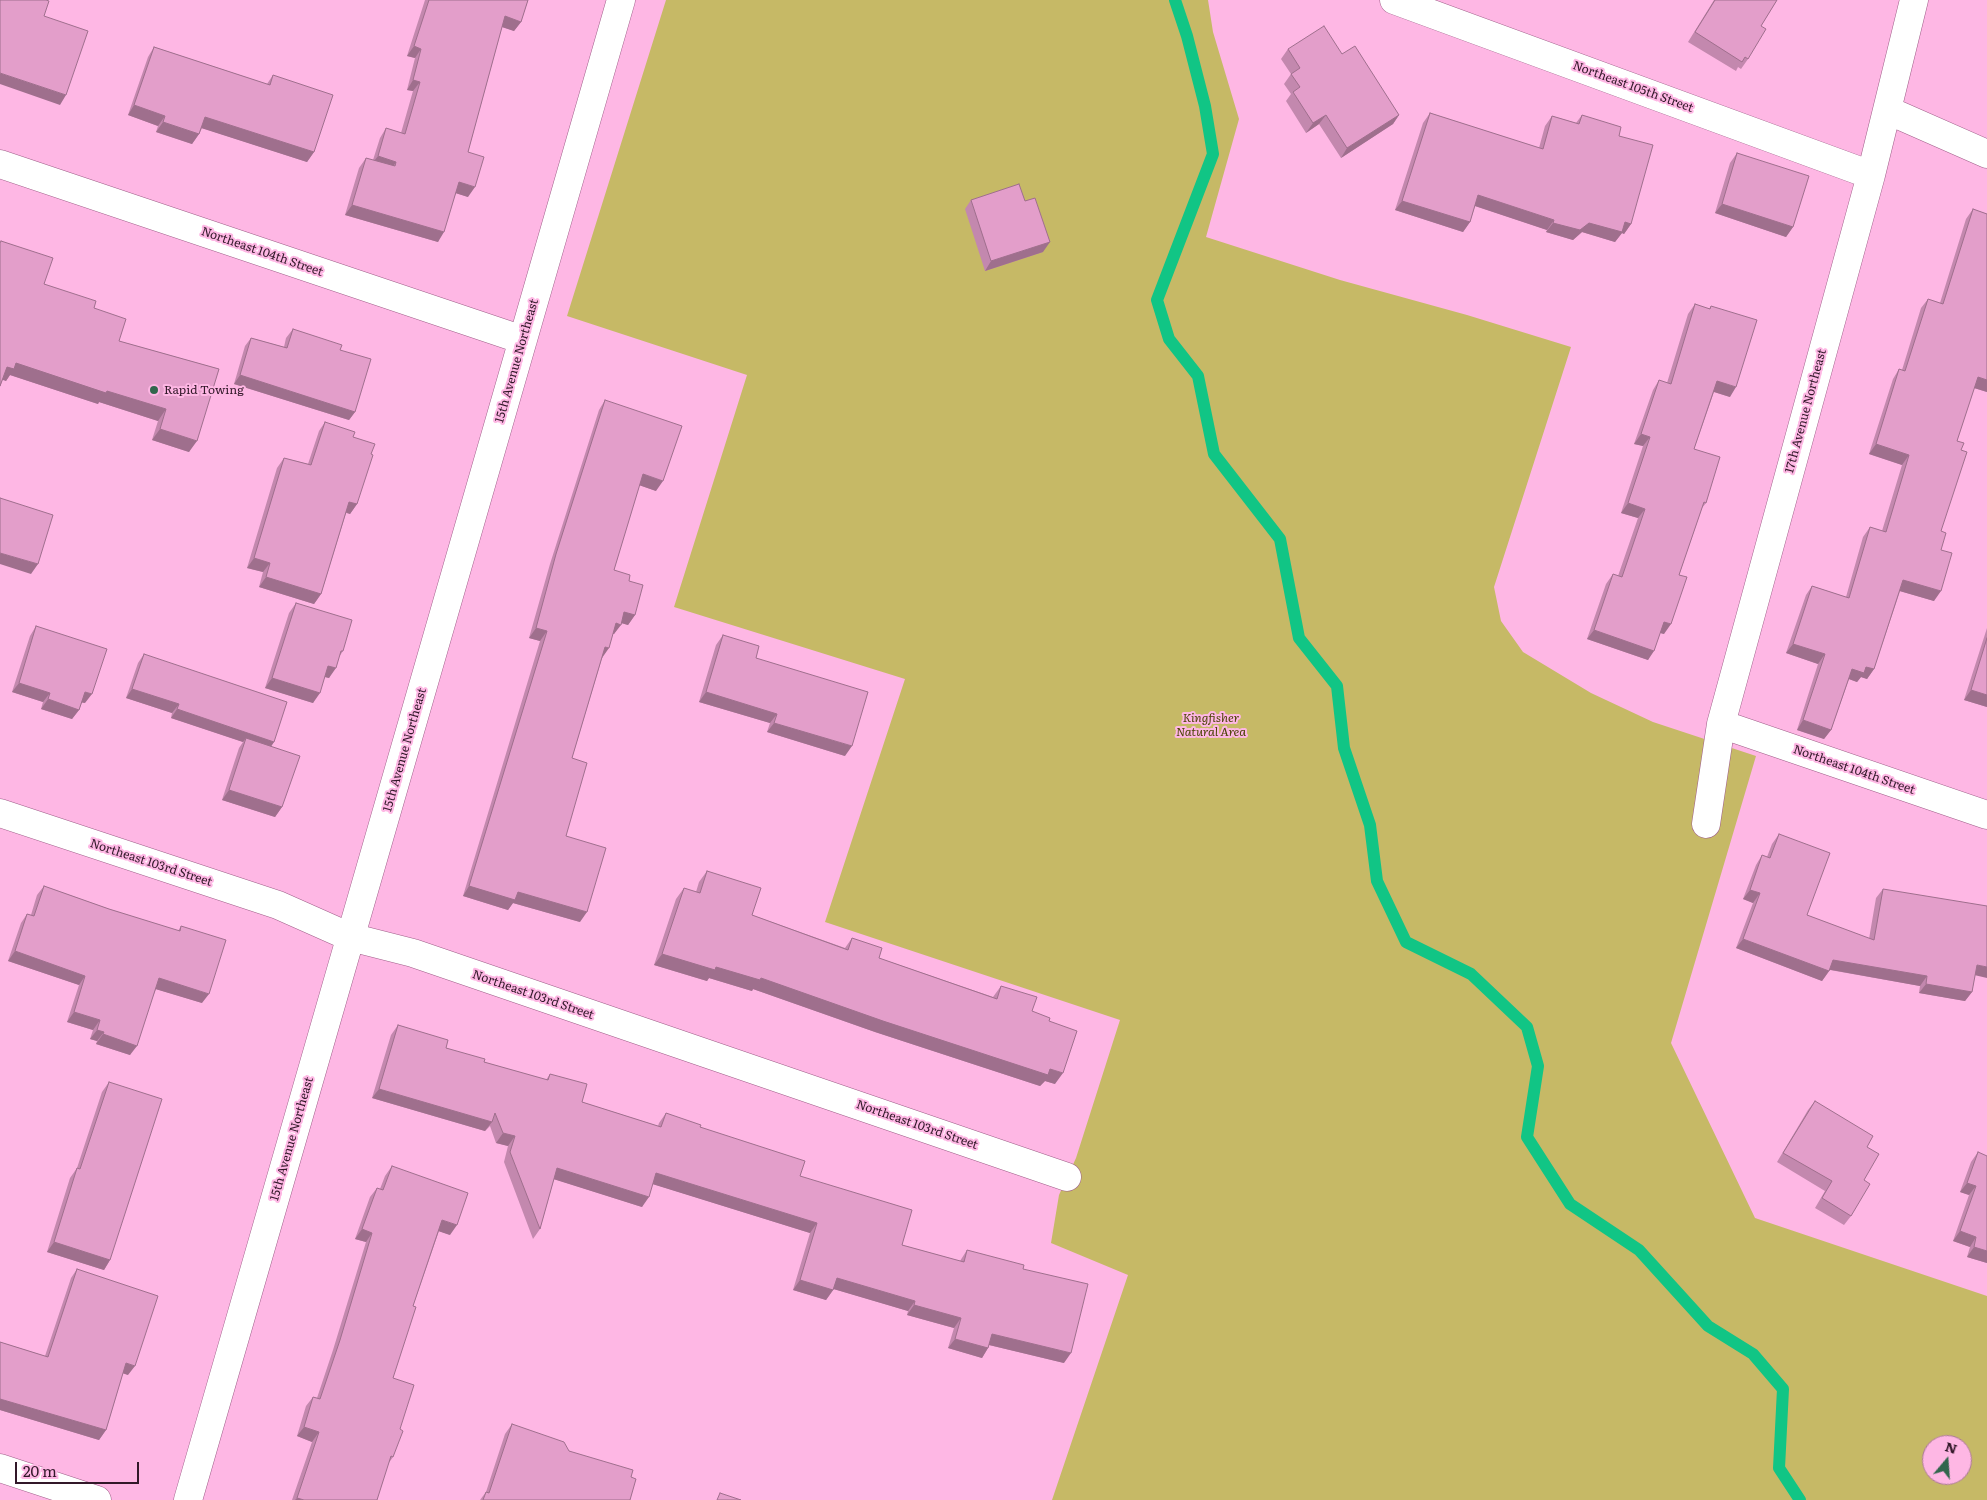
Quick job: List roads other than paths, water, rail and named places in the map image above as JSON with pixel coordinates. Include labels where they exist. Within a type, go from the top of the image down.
[{"type":"street","name":"15th Avenue Northeast","points":[[188,1500],[621,0]]},
{"type":"street","name":"Northeast 105th Street","points":[[1394,0],[1871,175]]},
{"type":"street","name":"17th Avenue Northeast","points":[[1706,824],[1721,724],[1871,175],[1914,0]]},
{"type":"street","points":[[1887,110],[1987,154]]},
{"type":"street","name":"Northeast 104th Street","points":[[0,164],[523,340]]},
{"type":"street","name":"Northeast 104th Street","points":[[1721,724],[1987,815]]},
{"type":"street","name":"Northeast 103rd Street","points":[[0,813],[278,905],[350,937],[422,956],[1067,1177]]},
{"type":"street","points":[[0,1468],[97,1500]]},
{"type":"waterway","points":[[1175,0],[1187,36],[1205,106],[1213,154],[1157,300],[1169,339],[1198,376],[1214,454],[1280,539],[1299,638],[1337,686],[1344,748],[1370,825],[1377,881],[1406,942],[1471,974],[1527,1027],[1538,1066],[1527,1137],[1570,1204],[1639,1250],[1708,1326],[1753,1354],[1783,1389],[1779,1468],[1800,1500]]},
{"type":"place","name":"Rapid Towing","points":[[154,390]]},
{"type":"park label","name":"Kingfisher Natural Area","points":[[1211,725]]}]
